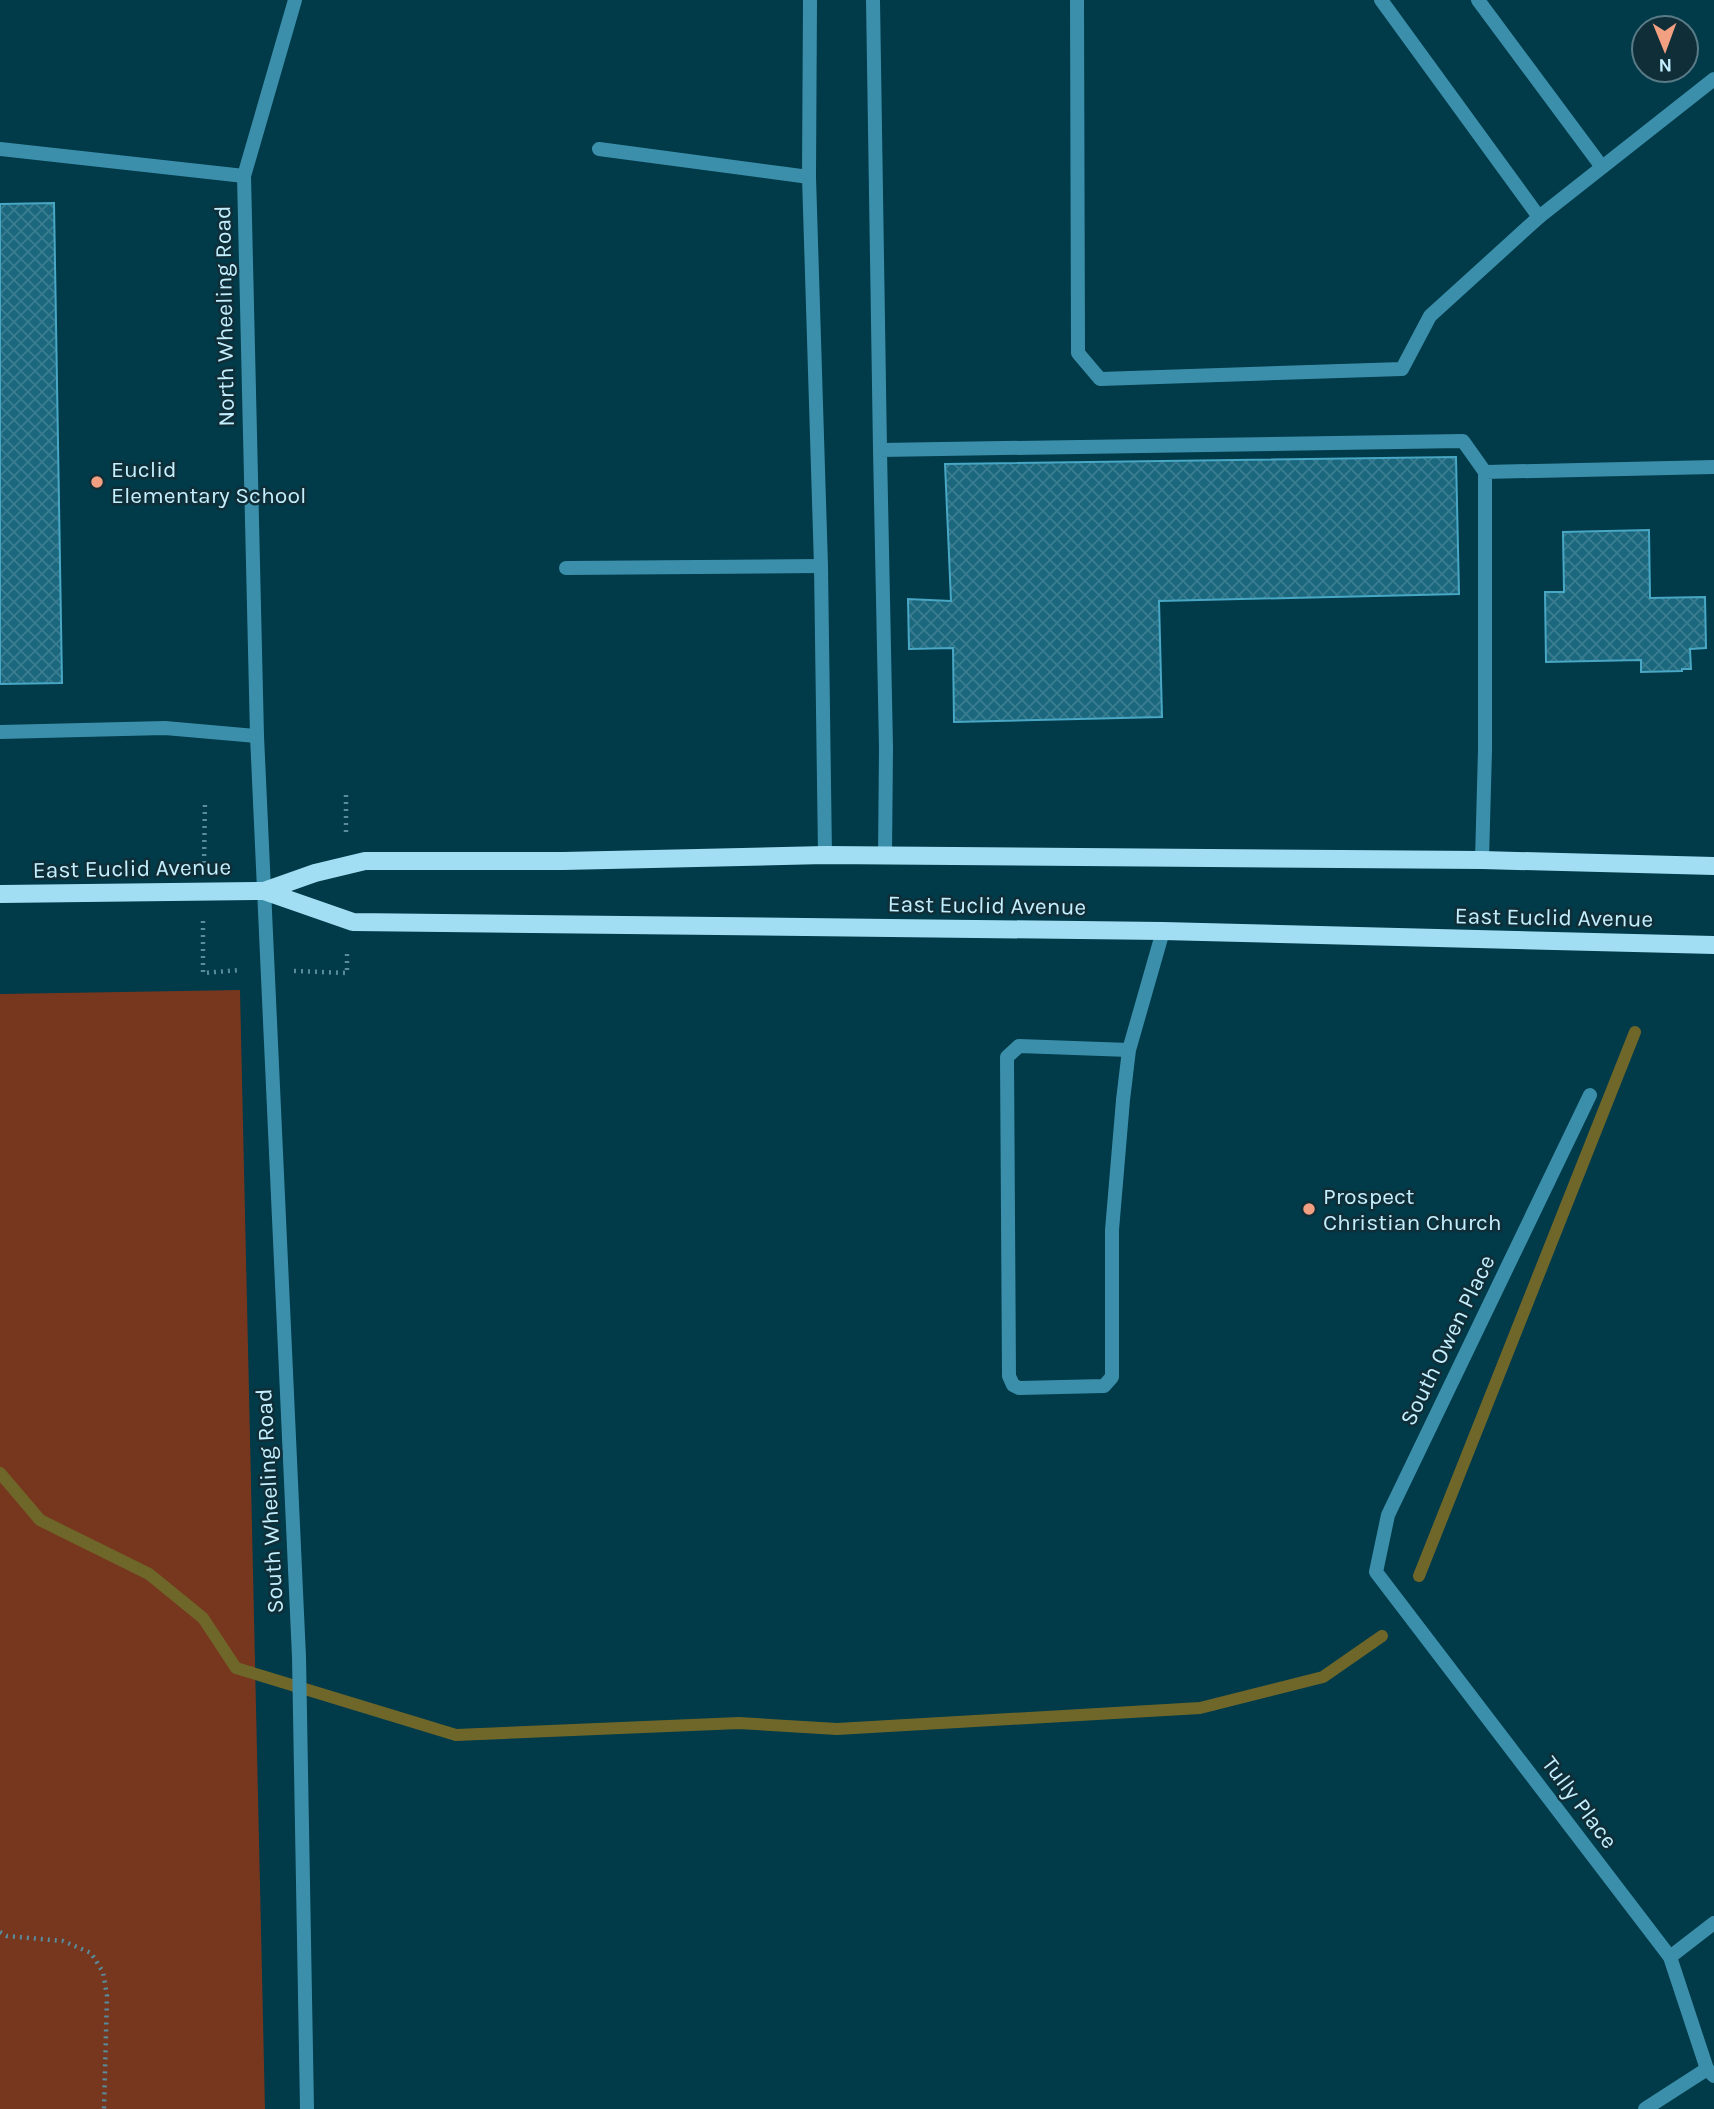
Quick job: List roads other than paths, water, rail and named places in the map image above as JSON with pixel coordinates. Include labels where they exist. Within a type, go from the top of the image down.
[{"type":"main road","name":"East Euclid Avenue","points":[[0,894],[264,891],[315,873],[365,861],[563,861],[825,855],[1482,860],[1714,866]]},
{"type":"main road","name":"East Euclid Avenue","points":[[264,891],[353,922],[1163,931],[1714,945]]},
{"type":"street","name":"North Wheeling Road","points":[[264,891],[257,736],[244,176],[295,0]]},
{"type":"street","points":[[810,0],[809,177],[821,566],[825,855]]},
{"type":"street","points":[[873,0],[886,748],[885,856]]},
{"type":"street","points":[[1077,0],[1078,354],[1100,379],[1402,369],[1430,316],[1539,217],[1714,79]]},
{"type":"street","points":[[1381,0],[1539,217]]},
{"type":"street","points":[[1478,0],[1601,167]]},
{"type":"street","points":[[0,149],[244,176]]},
{"type":"street","points":[[599,149],[809,177]]},
{"type":"street","points":[[880,450],[1463,442],[1485,472],[1482,860]]},
{"type":"street","points":[[1485,472],[1714,467]]},
{"type":"street","points":[[566,568],[821,566]]},
{"type":"street","points":[[0,732],[165,728],[257,736]]},
{"type":"street","name":"South Wheeling Road","points":[[264,891],[299,1657],[307,2109]]},
{"type":"street","points":[[1129,1050],[1019,1046],[1007,1057],[1009,1376],[1013,1385],[1019,1388],[1104,1386],[1112,1377],[1112,1230],[1129,1050],[1163,931]]},
{"type":"street","name":"South Owen Place","points":[[1376,1572],[1388,1515],[1590,1095]]},
{"type":"street","name":"Tully Place","points":[[1376,1572],[1670,1956],[1711,2073]]},
{"type":"street","points":[[1670,1956],[1714,1923]]},
{"type":"street","points":[[1645,2109],[1711,2073]]},
{"type":"waterway","points":[[1419,1576],[1635,1032]]},
{"type":"waterway","points":[[0,1473],[40,1520],[149,1574],[203,1618],[236,1668],[456,1735],[739,1723],[837,1729],[1200,1708],[1323,1677],[1382,1636]]},
{"type":"place","name":"Euclid Elementary School","points":[[97,482]]},
{"type":"place","name":"Prospect Christian Church","points":[[1309,1209]]}]
